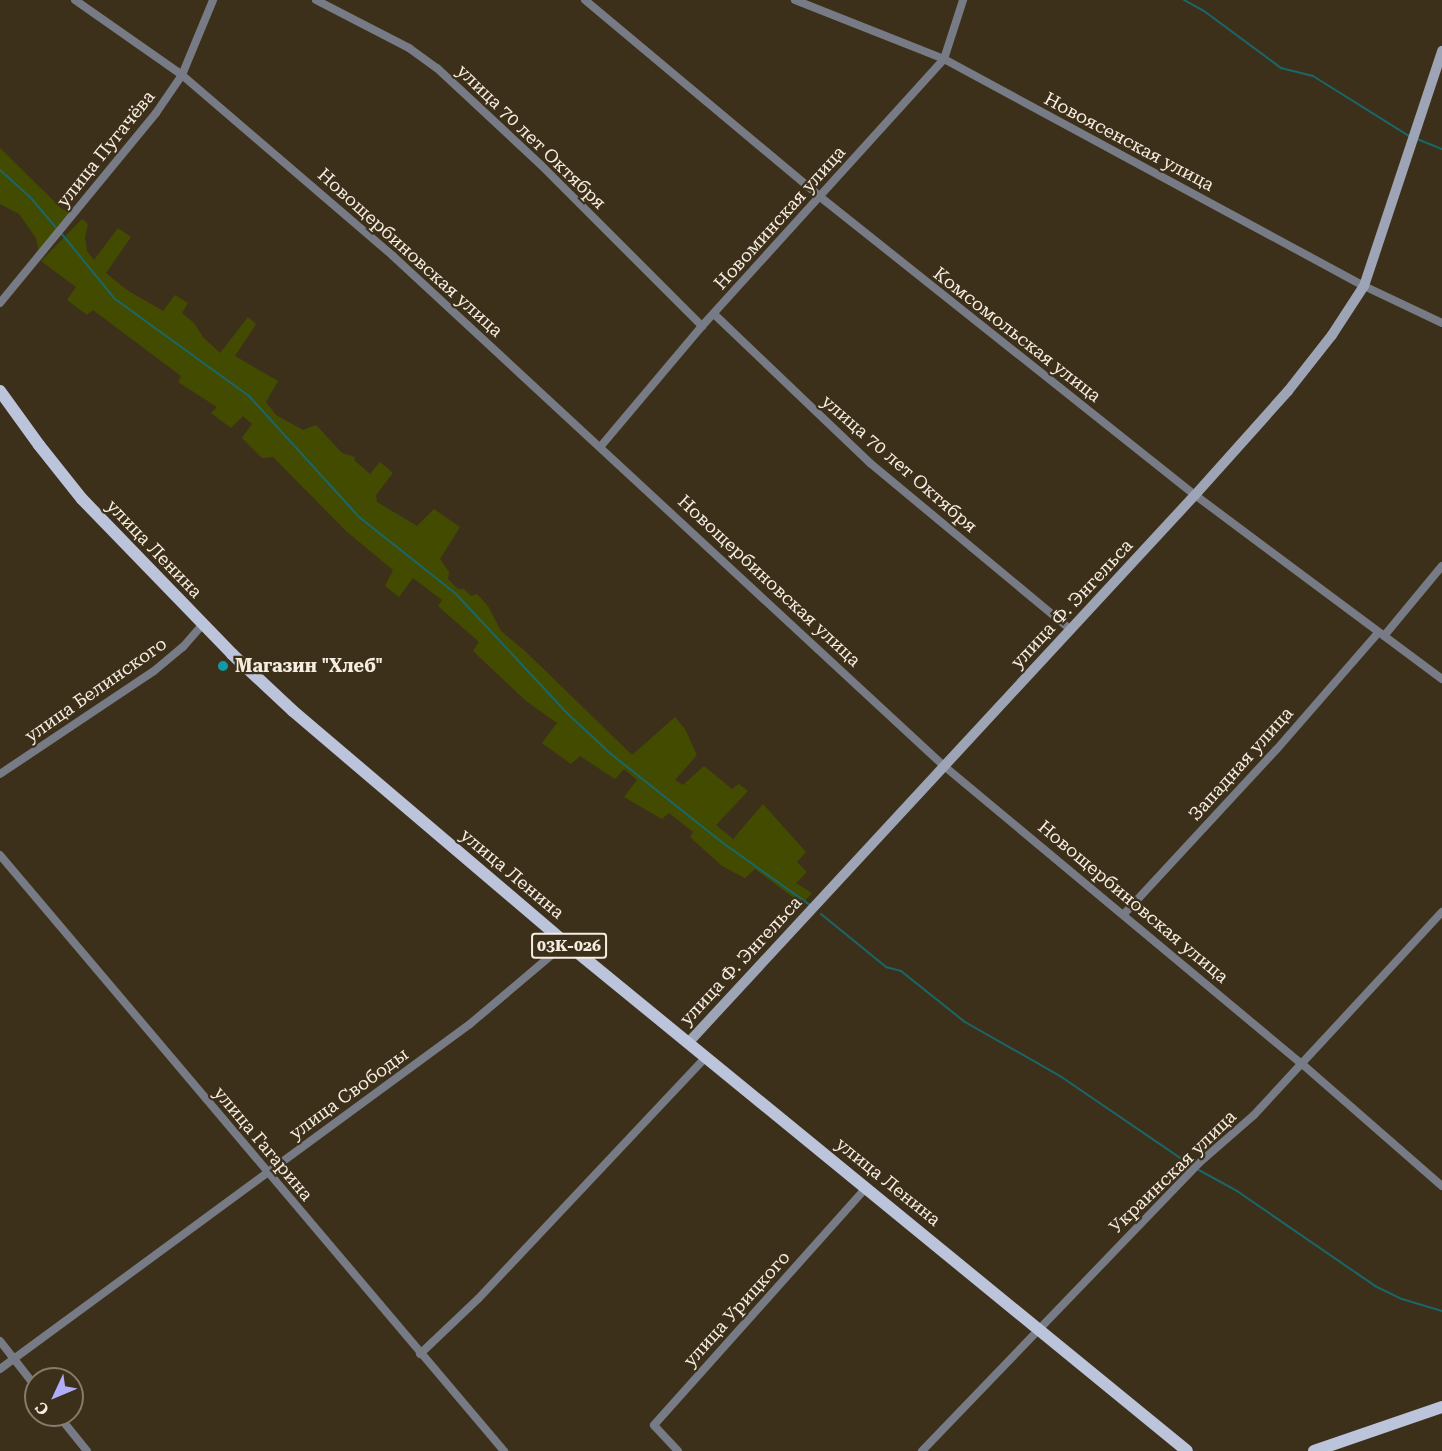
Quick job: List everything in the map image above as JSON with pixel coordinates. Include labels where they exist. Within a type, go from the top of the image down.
[{"type":"main road","name":"улица Ф. Энгельса","points":[[688,1043],[1195,495],[1288,391],[1332,335],[1364,286],[1442,51]]},
{"type":"main road","name":"улица Ленина","points":[[0,391],[82,499],[202,624],[293,711],[566,943],[1187,1451]]},
{"type":"main road","points":[[1314,1451],[1442,1407]]},
{"type":"street","name":"Новощербиновская улица","points":[[75,0],[182,75],[393,256],[602,446],[944,765],[1301,1063],[1442,1186]]},
{"type":"street","name":"улица Пугачёва","points":[[0,303],[156,113],[182,75],[213,0]]},
{"type":"street","name":"улица 70 лет Октября","points":[[316,0],[409,48],[437,68],[508,132],[702,326]]},
{"type":"street","name":"Комсомольская улица","points":[[585,0],[819,196],[1195,495],[1442,679]]},
{"type":"street","name":"Новоясенская улица","points":[[795,0],[944,59],[1364,286],[1442,323]]},
{"type":"street","name":"Новоминская улица","points":[[602,446],[702,326],[944,59],[963,0]]},
{"type":"street","name":"улица 70 лет Октября","points":[[714,314],[870,462],[1071,630]]},
{"type":"street","name":"Западная улица","points":[[1124,914],[1442,566]]},
{"type":"street","name":"улица Белинского","points":[[0,774],[154,671],[183,647],[202,624]]},
{"type":"street","name":"улица Гагарина","points":[[0,855],[504,1451]]},
{"type":"street","name":"Украинская улица","points":[[922,1451],[1199,1163],[1254,1115],[1442,912]]},
{"type":"street","name":"улица Свободы","points":[[0,1369],[471,1024],[566,943]]},
{"type":"street","points":[[420,1354],[478,1299],[705,1058]]},
{"type":"street","name":"улица Урицкого","points":[[678,1451],[654,1425],[867,1187]]},
{"type":"street","points":[[0,1341],[24,1372]]},
{"type":"street","points":[[68,1427],[87,1451]]},
{"type":"green space","points":[[0,148],[62,209],[73,213],[39,253],[36,238],[19,214],[0,204]]},
{"type":"green space","points":[[82,219],[88,224],[85,237],[87,251],[94,260],[118,228],[131,237],[106,273],[127,290],[163,311],[175,295],[188,303],[182,313],[194,323],[203,337],[220,353],[248,317],[256,324],[235,356],[278,381],[266,402],[276,415],[303,430],[316,425],[342,453],[355,457],[354,460],[370,474],[380,462],[393,473],[376,495],[377,502],[417,526],[434,509],[460,527],[440,559],[449,572],[448,579],[458,589],[464,589],[471,596],[477,594],[488,606],[501,631],[525,651],[632,755],[675,717],[685,729],[697,755],[675,780],[683,785],[704,766],[732,789],[739,784],[748,791],[716,825],[733,839],[763,804],[806,852],[797,862],[807,872],[796,883],[812,893],[802,904],[755,869],[745,878],[722,866],[690,837],[693,832],[669,813],[662,819],[624,797],[637,780],[624,769],[615,779],[580,756],[571,764],[542,743],[557,723],[526,701],[473,651],[479,642],[438,606],[442,600],[413,578],[399,597],[385,586],[393,570],[346,531],[273,457],[262,458],[242,438],[252,424],[243,416],[231,428],[211,413],[217,407],[178,382],[181,376],[93,310],[87,315],[67,300],[76,287],[41,261]]},
{"type":"waterway","points":[[1184,0],[1204,11],[1281,68],[1313,76],[1409,136]]},
{"type":"waterway","points":[[1417,139],[1442,149]]},
{"type":"waterway","points":[[0,170],[31,198],[57,229]]},
{"type":"waterway","points":[[61,233],[115,299],[249,396],[359,517],[456,594],[567,713],[611,754],[723,843],[810,905]]},
{"type":"waterway","points":[[821,914],[886,967],[901,971],[965,1022],[1060,1076],[1192,1166]]},
{"type":"waterway","points":[[1197,1169],[1237,1191],[1375,1286],[1402,1299],[1442,1311]]},
{"type":"place","name":"Магазин \"Хлеб\"","points":[[223,666]]}]
